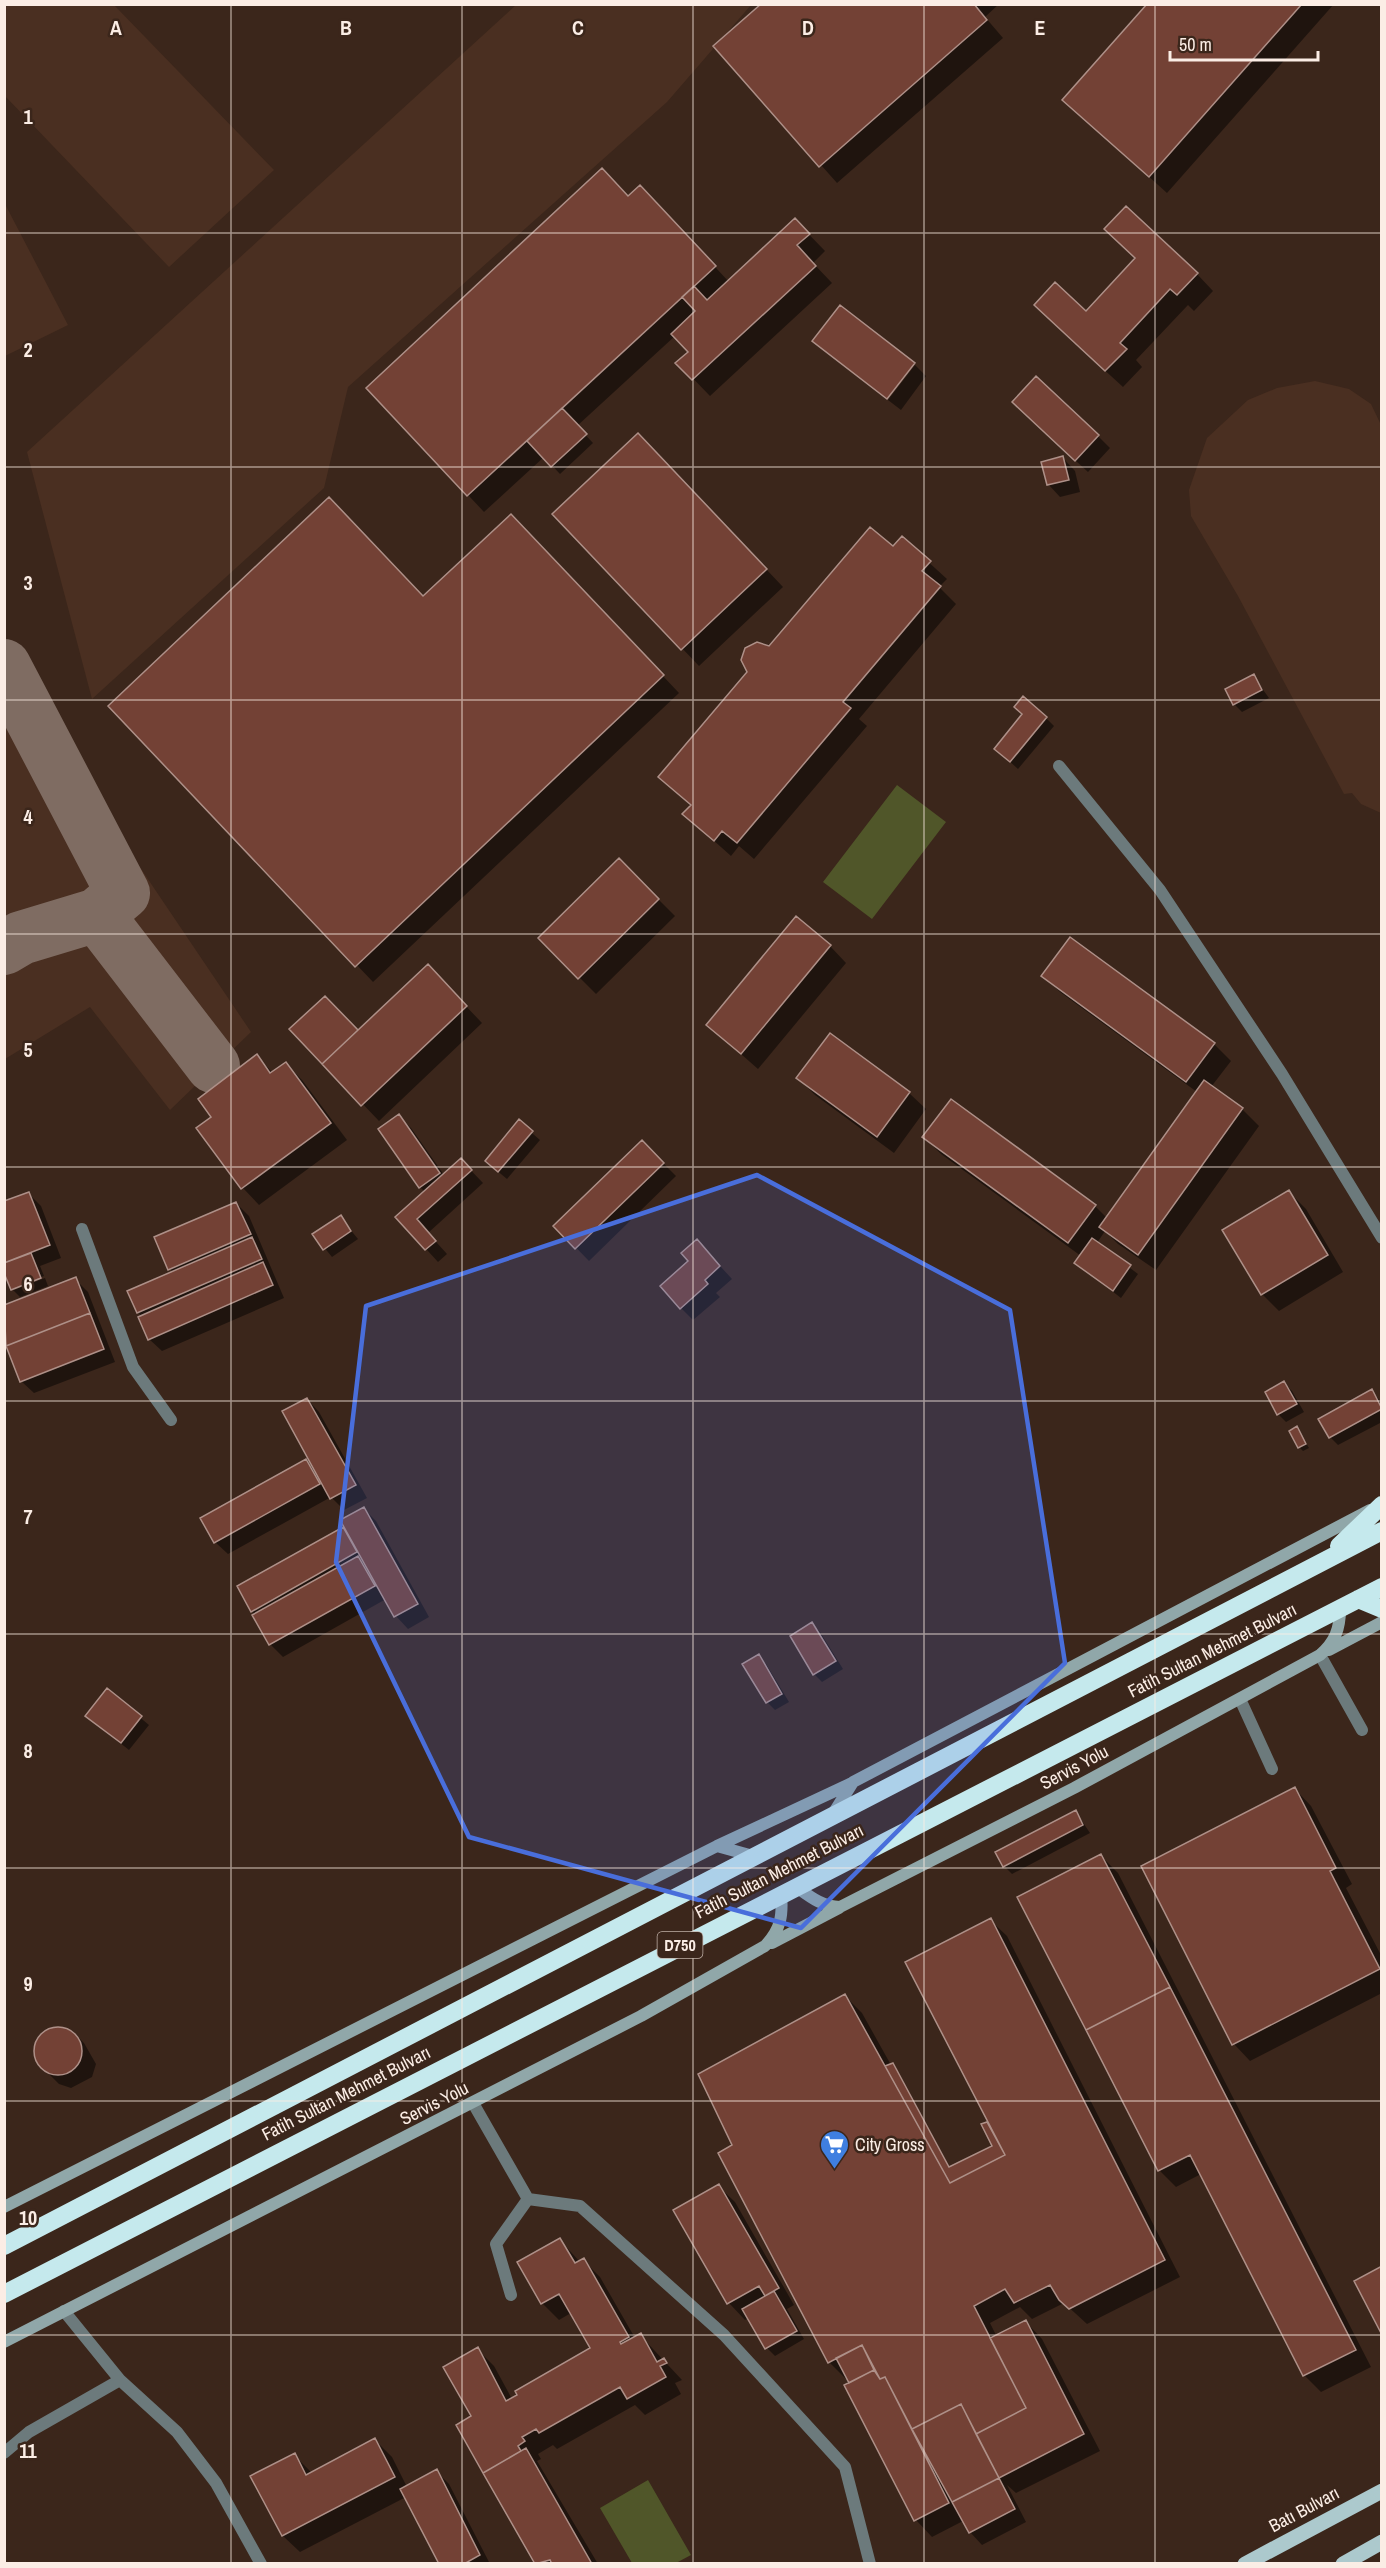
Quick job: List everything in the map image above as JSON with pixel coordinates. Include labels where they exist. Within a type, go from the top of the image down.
[{"type":"highway","points":[[1324,1560],[1382,1505]]},
{"type":"highway","name":"Fatih Sultan Mehmet Bulvarı","points":[[4,2246],[1382,1531]]},
{"type":"highway","name":"Fatih Sultan Mehmet Bulvarı","points":[[4,2294],[788,1889],[1382,1587]]},
{"type":"highway","points":[[1358,1599],[1382,1609]]},
{"type":"main road","name":"Batı Bulvarı","points":[[1245,2564],[1382,2491]]},
{"type":"main road","points":[[1343,2564],[1382,2542]]},
{"type":"street","points":[[4,2207],[717,1846],[853,1782],[1382,1505]]},
{"type":"street","name":"Servis Yolu","points":[[4,2342],[641,2016],[765,1946],[1074,1788],[1240,1699],[1320,1655],[1334,1639],[1340,1625],[1340,1609]]},
{"type":"street","points":[[1320,1655],[1382,1622]]},
{"type":"street","name":"Fatih Sultan Mehmet Bulvarı","points":[[830,1819],[853,1782]]},
{"type":"street","name":"Fatih Sultan Mehmet Bulvarı","points":[[717,1846],[753,1856]]},
{"type":"street","points":[[788,1889],[832,1907],[840,1907]]},
{"type":"street","name":"Servis Yolu","points":[[765,1946],[777,1933],[788,1889]]},
{"type":"lane","points":[[1059,766],[1160,890],[1282,1074],[1382,1238]]},
{"type":"lane","points":[[82,1229],[133,1367],[171,1420]]},
{"type":"lane","points":[[1320,1655],[1362,1730]]},
{"type":"lane","points":[[1240,1699],[1272,1769]]},
{"type":"lane","points":[[473,2103],[528,2199]]},
{"type":"lane","points":[[511,2295],[496,2244],[528,2199]]},
{"type":"lane","points":[[528,2199],[580,2206],[724,2336],[845,2467],[870,2564]]},
{"type":"lane","points":[[64,2311],[120,2380],[177,2432],[216,2483],[261,2564]]},
{"type":"lane","points":[[4,2453],[30,2432],[120,2380]]},
{"type":"highlighted area","points":[[757,1175],[1010,1310],[1065,1663],[801,1928],[469,1837],[336,1562],[366,1306]]},
{"type":"shaded area","points":[[5,4],[114,5],[274,170],[169,267],[5,96]]},
{"type":"shaded area","points":[[516,5],[751,5],[667,102],[348,387],[324,488],[92,699],[27,452]]},
{"type":"shaded area","points":[[5,204],[68,325],[4,356]]},
{"type":"shaded area","points":[[1315,381],[1349,389],[1371,404],[1381,425],[1381,813],[1361,804],[1352,793],[1344,794],[1238,596],[1191,516],[1189,490],[1207,438],[1248,400],[1277,388]]},
{"type":"shaded area","points":[[5,645],[69,762],[251,1032],[170,1110],[90,1007],[5,1059]]},
{"type":"green space","points":[[897,785],[946,822],[872,919],[823,882]]},
{"type":"green space","points":[[648,2480],[691,2555],[676,2563],[632,2563],[600,2508]]},
{"type":"building","points":[[761,4],[974,4],[987,20],[819,167],[713,46]]},
{"type":"building","points":[[1147,4],[1302,4],[1149,177],[1062,100]]},
{"type":"building","points":[[602,168],[628,196],[640,185],[716,266],[467,496],[366,388]]},
{"type":"building","points":[[1126,206],[1198,273],[1177,295],[1170,289],[1120,343],[1127,349],[1105,371],[1034,305],[1055,282],[1086,311],[1135,258],[1104,229]]},
{"type":"building","points":[[795,218],[810,234],[797,245],[816,266],[692,380],[675,363],[688,352],[671,334],[695,311],[682,297],[694,286],[707,300]]},
{"type":"building","points":[[840,305],[915,363],[887,399],[812,341]]},
{"type":"building","points":[[1036,376],[1099,435],[1075,461],[1012,402]]},
{"type":"building","points":[[562,408],[587,434],[551,467],[527,441]]},
{"type":"building","points":[[638,433],[767,569],[681,650],[552,514]]},
{"type":"building","points":[[1063,456],[1069,480],[1047,485],[1041,462]]},
{"type":"building","points":[[329,497],[423,596],[511,514],[664,675],[355,967],[108,706]]},
{"type":"building","points":[[870,527],[893,546],[902,536],[931,561],[922,571],[941,586],[843,702],[851,708],[737,843],[722,831],[714,841],[682,814],[691,805],[658,777],[747,672],[741,660],[745,648],[757,642],[769,646]]},
{"type":"building","points":[[1254,674],[1262,690],[1233,705],[1225,689]]},
{"type":"building","points":[[1023,696],[1047,717],[1010,762],[994,749],[1022,714],[1014,707]]},
{"type":"building","points":[[619,858],[659,899],[578,979],[538,938]]},
{"type":"building","points":[[796,916],[831,945],[741,1054],[706,1025]]},
{"type":"building","points":[[1070,937],[1215,1043],[1186,1082],[1041,976]]},
{"type":"building","points":[[428,964],[467,1006],[361,1106],[322,1064]]},
{"type":"building","points":[[325,996],[358,1030],[322,1064],[289,1029]]},
{"type":"building","points":[[830,1033],[910,1092],[877,1137],[796,1078]]},
{"type":"building","points":[[257,1054],[270,1073],[286,1062],[331,1123],[241,1189],[196,1128],[211,1117],[198,1099]]},
{"type":"building","points":[[1204,1080],[1243,1108],[1138,1255],[1099,1227]]},
{"type":"building","points":[[951,1099],[1096,1205],[1068,1243],[922,1137]]},
{"type":"building","points":[[399,1114],[440,1173],[419,1188],[378,1129]]},
{"type":"building","points":[[519,1119],[533,1131],[498,1172],[485,1161]]},
{"type":"building","points":[[642,1140],[664,1163],[575,1249],[553,1226]]},
{"type":"building","points":[[461,1158],[472,1170],[417,1219],[436,1241],[425,1250],[395,1217]]},
{"type":"building","points":[[1289,1190],[1328,1255],[1261,1295],[1222,1230]]},
{"type":"building","points":[[29,1192],[50,1245],[4,1263],[4,1201]]},
{"type":"building","points":[[236,1202],[251,1234],[168,1270],[154,1237]]},
{"type":"building","points":[[341,1215],[351,1231],[323,1250],[312,1234]]},
{"type":"building","points":[[252,1237],[262,1259],[137,1313],[127,1291]]},
{"type":"building","points":[[1092,1238],[1131,1265],[1113,1291],[1074,1263]]},
{"type":"building","points":[[697,1239],[720,1266],[705,1280],[708,1284],[680,1309],[660,1286],[688,1261],[681,1253]]},
{"type":"building","points":[[31,1253],[41,1278],[11,1290],[4,1273],[4,1263]]},
{"type":"building","points":[[263,1262],[273,1285],[148,1340],[138,1317]]},
{"type":"building","points":[[76,1277],[90,1313],[6,1346],[4,1305]]},
{"type":"building","points":[[90,1313],[104,1349],[20,1382],[6,1346]]},
{"type":"building","points":[[1284,1381],[1297,1404],[1277,1415],[1265,1392]]},
{"type":"building","points":[[1372,1389],[1382,1409],[1329,1438],[1318,1419]]},
{"type":"building","points":[[307,1398],[356,1485],[330,1499],[282,1411]]},
{"type":"building","points":[[1297,1426],[1306,1444],[1298,1448],[1289,1431]]},
{"type":"building","points":[[306,1459],[320,1484],[214,1543],[200,1518]]},
{"type":"building","points":[[364,1507],[418,1604],[394,1617],[340,1520]]},
{"type":"building","points":[[343,1527],[357,1552],[251,1612],[237,1586]]},
{"type":"building","points":[[358,1556],[375,1586],[269,1645],[252,1615]]},
{"type":"building","points":[[812,1622],[836,1661],[813,1675],[790,1636]]},
{"type":"building","points":[[759,1654],[782,1694],[766,1703],[742,1664]]},
{"type":"building","points":[[107,1688],[142,1716],[121,1743],[85,1716]]},
{"type":"building","points":[[1295,1787],[1336,1868],[1330,1871],[1380,1969],[1232,2045],[1141,1866]]},
{"type":"building","points":[[1076,1810],[1083,1825],[1003,1867],[995,1852]]},
{"type":"building","points":[[1101,1854],[1170,1987],[1086,2030],[1017,1897]]},
{"type":"building","name":"City Gross","points":[[991,1918],[1165,2260],[1069,2309],[1059,2300],[1050,2285],[1014,2303],[1005,2289],[974,2306],[1026,2408],[976,2434],[961,2404],[912,2429],[885,2377],[880,2379],[862,2345],[828,2363],[718,2153],[732,2145],[698,2074],[845,1994],[950,2183],[1005,2155],[905,1962]]},
{"type":"building","points":[[1170,1987],[1356,2350],[1303,2376],[1190,2155],[1158,2171],[1086,2030]]},
{"type":"building","points":[[58,2027],[75,2034],[82,2051],[75,2068],[58,2075],[41,2068],[34,2051],[41,2034]]},
{"type":"building","points":[[893,2063],[949,2167],[992,2146],[981,2124],[987,2122],[1005,2155],[950,2183],[885,2066]]},
{"type":"building","points":[[719,2184],[779,2288],[765,2296],[759,2286],[727,2304],[673,2210]]},
{"type":"building","points":[[560,2238],[575,2263],[584,2258],[629,2337],[620,2342],[621,2344],[641,2333],[657,2362],[664,2358],[667,2363],[660,2366],[666,2377],[627,2399],[620,2387],[539,2433],[536,2429],[522,2437],[525,2441],[518,2446],[521,2451],[483,2473],[456,2425],[471,2416],[443,2367],[478,2347],[506,2401],[517,2395],[515,2391],[590,2348],[559,2294],[541,2304],[517,2262]]},
{"type":"building","points":[[1382,2266],[1382,2335],[1354,2281]]},
{"type":"building","points":[[774,2291],[797,2331],[765,2349],[742,2309]]},
{"type":"building","points":[[1026,2320],[1084,2434],[999,2478],[976,2434],[1026,2408],[990,2338]]},
{"type":"building","points":[[862,2345],[874,2370],[849,2383],[836,2358]]},
{"type":"building","points":[[874,2370],[880,2379],[885,2377],[949,2503],[914,2521],[844,2385]]},
{"type":"building","points":[[961,2404],[999,2478],[952,2502],[912,2429]]},
{"type":"building","points":[[375,2438],[395,2477],[282,2536],[250,2476],[295,2453],[306,2475]]},
{"type":"building","points":[[526,2448],[592,2564],[552,2564],[550,2560],[535,2564],[483,2473]]},
{"type":"building","points":[[437,2469],[480,2555],[464,2564],[439,2564],[400,2489]]},
{"type":"building","points":[[999,2478],[1015,2509],[969,2533],[952,2502]]},
{"type":"taxiway","points":[[4,666],[123,893],[97,915],[21,938],[4,948]]},
{"type":"taxiway","points":[[97,915],[213,1066]]},
{"type":"place","name":"City Gross","points":[[834,2170]]}]
